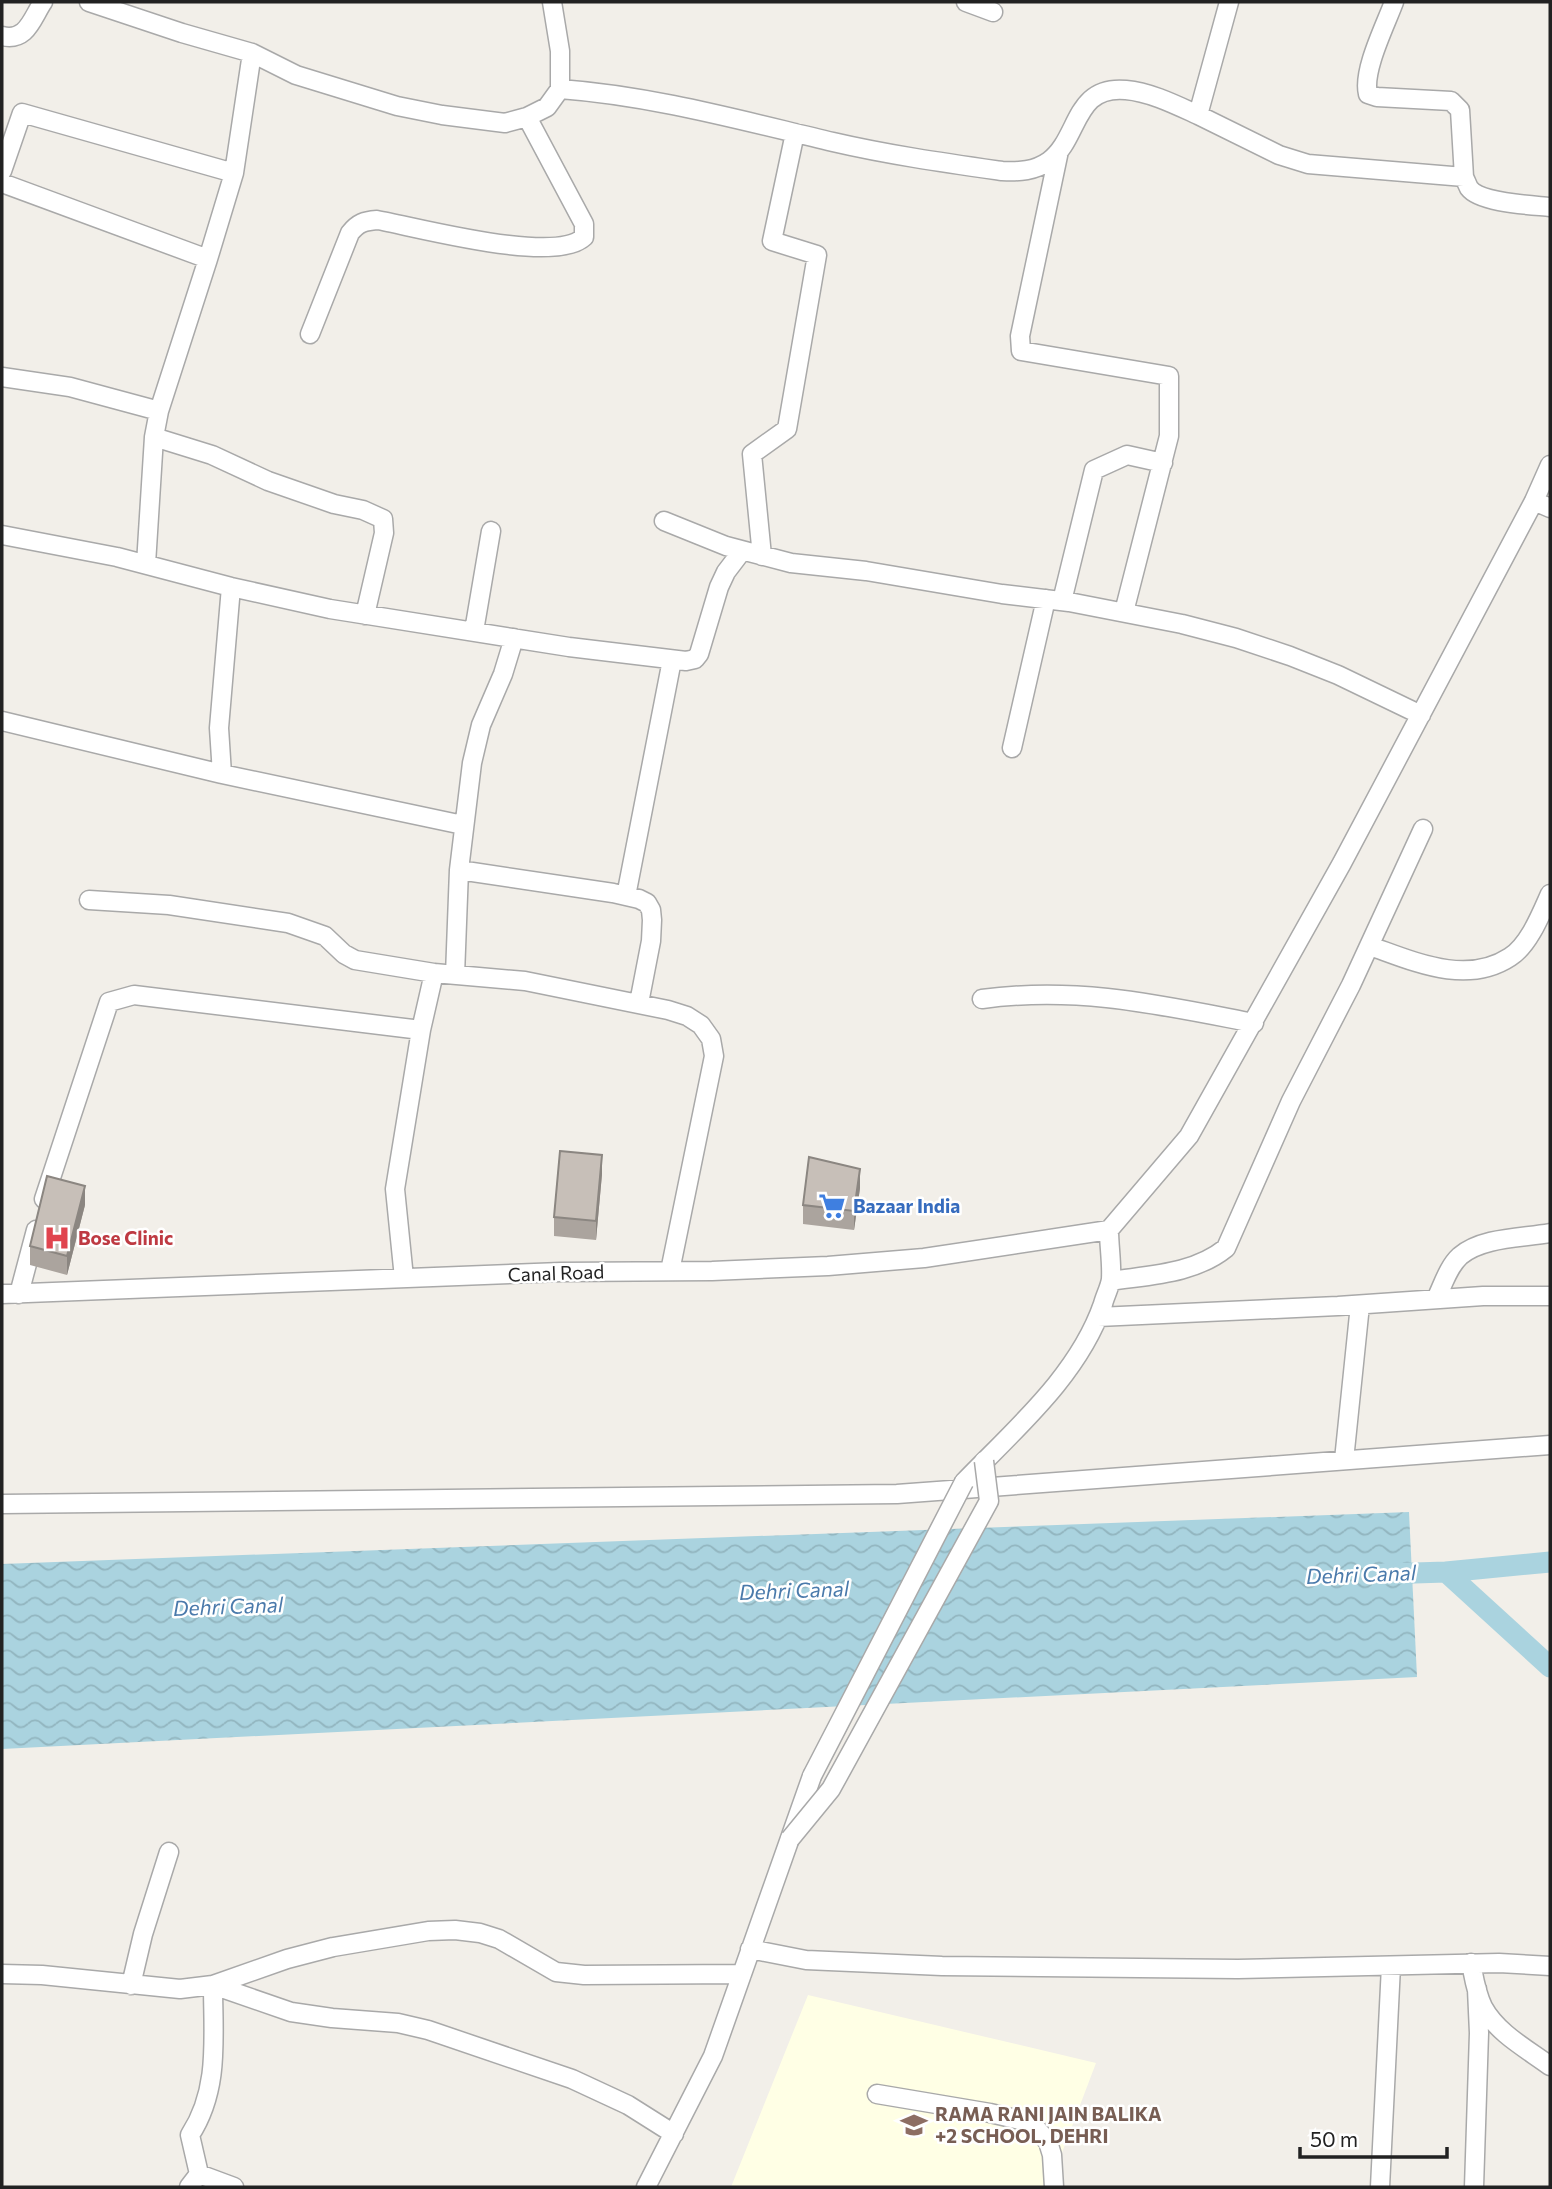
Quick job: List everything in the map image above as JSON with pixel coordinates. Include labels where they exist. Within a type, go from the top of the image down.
[{"type":"street","points":[[2,36],[15,37],[22,34],[29,28],[43,2]]},
{"type":"street","points":[[89,2],[251,53],[296,75],[397,106],[505,123],[527,117],[547,107],[560,89],[560,51],[552,2]]},
{"type":"street","points":[[966,2],[992,12]]},
{"type":"street","points":[[1198,115],[1229,2]]},
{"type":"street","points":[[1394,2],[1369,71],[1366,86],[1368,94],[1377,97],[1451,101],[1460,110],[1464,177],[1468,187],[1476,194],[1488,198],[1550,207]]},
{"type":"street","points":[[146,564],[154,437],[159,411],[234,173],[251,53]]},
{"type":"street","points":[[560,89],[645,99],[881,152],[1002,171],[1020,172],[1036,168],[1059,151]]},
{"type":"street","points":[[1124,612],[1169,436],[1169,376],[1021,351],[1020,336],[1059,151],[1090,99],[1101,92],[1129,90],[1169,102],[1279,155],[1308,164],[1464,177]]},
{"type":"street","points":[[2,171],[22,113],[234,173]]},
{"type":"street","points":[[310,334],[350,233],[356,225],[365,221],[377,220],[477,240],[525,246],[570,245],[584,237],[584,224],[527,117]]},
{"type":"street","points":[[762,556],[752,454],[787,429],[817,255],[772,241],[795,133]]},
{"type":"street","points":[[2,183],[208,259]]},
{"type":"street","points":[[2,377],[70,387],[159,411]]},
{"type":"street","points":[[154,437],[212,456],[268,481],[334,504],[363,510],[383,519],[384,533],[365,615]]},
{"type":"street","points":[[1012,748],[1094,470],[1127,455],[1163,463]]},
{"type":"street","points":[[646,2187],[713,2056],[812,1776],[964,1482],[1055,1386],[1078,1353],[1098,1317],[1111,1280],[1109,1230],[1189,1136],[1254,1023],[1421,715],[1542,505],[1550,465]]},
{"type":"street","points":[[664,521],[762,556],[812,566],[866,571],[1124,612],[1236,638],[1338,675],[1421,715]]},
{"type":"street","points":[[474,631],[491,531]]},
{"type":"street","points":[[2,535],[146,564],[231,587],[365,615],[672,660],[695,659],[699,654],[719,587],[726,572],[742,551]]},
{"type":"street","points":[[222,774],[219,728],[231,587]]},
{"type":"street","points":[[455,975],[459,870],[472,763],[481,725],[503,674],[514,638]]},
{"type":"street","points":[[626,895],[672,660]]},
{"type":"street","points":[[2,721],[222,774],[463,825]]},
{"type":"street","points":[[1111,1280],[1178,1271],[1215,1257],[1226,1248],[1291,1101],[1370,946],[1423,829]]},
{"type":"street","points":[[459,870],[626,895],[647,903],[652,920],[651,941],[639,1003]]},
{"type":"street","points":[[1370,946],[1445,970],[1491,966],[1511,957],[1526,939],[1550,894]]},
{"type":"street","points":[[89,900],[169,905],[288,923],[325,936],[344,954],[355,960],[434,973],[525,981],[639,1003],[687,1016],[701,1025],[711,1039],[714,1056],[670,1271]]},
{"type":"street","points":[[404,1278],[395,1189],[421,1030],[434,973]]},
{"type":"street","points":[[982,999],[1031,993],[1068,993],[1136,1001],[1254,1023]]},
{"type":"street","points":[[10,1294],[109,1002],[134,995],[421,1030]]},
{"type":"street","name":"Canal Road","points":[[10,1294],[573,1271],[670,1271],[869,1264],[1016,1246],[1109,1230]]},
{"type":"street","points":[[1436,1299],[1459,1257],[1471,1249],[1550,1233]]},
{"type":"street","points":[[1098,1317],[1360,1305],[1483,1296],[1550,1296]]},
{"type":"street","points":[[1344,1460],[1360,1305]]},
{"type":"street","points":[[2,1504],[897,1494],[1550,1445]]},
{"type":"street","points":[[790,1839],[831,1789],[989,1501],[984,1461]]},
{"type":"street","points":[[131,1985],[143,1934],[169,1852]]},
{"type":"street","points":[[2,1974],[42,1975],[180,1989],[213,1985],[287,1958],[333,1947],[428,1931],[455,1930],[499,1939],[556,1972],[584,1975],[742,1974]]},
{"type":"street","points":[[750,1949],[806,1959],[942,1966],[1214,1969],[1471,1963],[1550,1966]]},
{"type":"street","points":[[1471,1963],[1483,2006],[1500,2028],[1550,2066]]},
{"type":"street","points":[[1380,2187],[1391,1966]]},
{"type":"street","points":[[213,1985],[291,2012],[398,2023],[428,2030],[572,2079],[628,2105],[674,2134]]},
{"type":"street","points":[[213,1985],[212,2078],[198,2122],[190,2135],[194,2181],[234,2187]]},
{"type":"street","points":[[1474,2187],[1479,2033],[1477,1989]]},
{"type":"street","points":[[877,2094],[1020,2120],[1037,2129],[1048,2142],[1052,2155],[1054,2187]]},
{"type":"shaded area","name":"RAMA RANI JAIN BALIKA +2 SCHOOL, DEHRI","points":[[808,1995],[1096,2063],[1049,2187],[731,2187]]},
{"type":"water","points":[[1409,1512],[1417,1677],[2,1749],[2,1564]]},
{"type":"building","points":[[560,1151],[602,1155],[596,1221],[554,1217]]},
{"type":"building","points":[[809,1157],[860,1169],[854,1211],[803,1205]]},
{"type":"building","points":[[47,1176],[85,1186],[67,1256],[30,1246]]},
{"type":"waterway","points":[[1446,1572],[1550,1562]]},
{"type":"waterway","name":"Dehri Canal","points":[[1383,1574],[1446,1572],[1550,1667]]},
{"type":"place","name":"Bazaar India","points":[[832,1206]]},
{"type":"place","name":"Bose Clinic","points":[[57,1238]]},
{"type":"place","name":"RAMA RANI JAIN BALIKA +2 SCHOOL, DEHRI","points":[[914,2125]]}]
